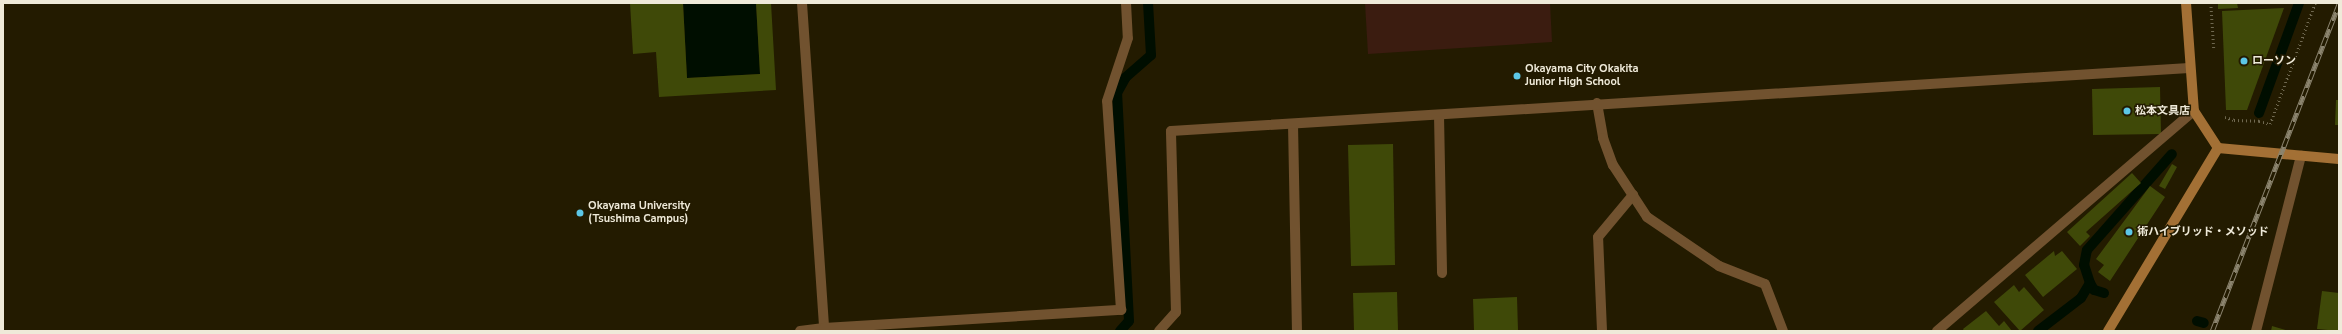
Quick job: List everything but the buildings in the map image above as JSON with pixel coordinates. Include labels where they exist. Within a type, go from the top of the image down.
[{"type":"main road","points":[[2186,3],[2189,68],[2194,110],[2218,148]]},
{"type":"main road","points":[[2218,148],[2339,158]]},
{"type":"main road","points":[[2108,331],[2218,148]]},
{"type":"street","points":[[802,3],[824,328]]},
{"type":"street","points":[[800,331],[824,328],[1121,310],[1107,101],[1128,38],[1126,3]]},
{"type":"street","points":[[1159,331],[1176,312],[1171,131],[2189,68]]},
{"type":"street","points":[[1597,104],[1603,138],[1613,164],[1647,217],[1719,266],[1765,284],[1783,331]]},
{"type":"street","points":[[1937,331],[2194,110]]},
{"type":"street","points":[[1439,115],[1442,273]]},
{"type":"street","points":[[1293,124],[1297,331]]},
{"type":"street","points":[[2256,331],[2301,156]]},
{"type":"street","points":[[1602,331],[1598,237],[1633,196]]},
{"type":"path","points":[[2211,3],[2214,56]]},
{"type":"path","points":[[2221,112],[2223,117],[2234,120],[2259,121],[2270,124],[2315,3]]},
{"type":"shaded area","points":[[683,3],[756,3],[760,74],[687,78]]},
{"type":"shaded area","points":[[1365,3],[1550,3],[1552,42],[1368,54]]},
{"type":"waterway","points":[[1120,331],[1129,321],[1117,93],[1126,77],[1151,55],[1148,3]]},
{"type":"waterway","points":[[2259,113],[2299,3]]},
{"type":"waterway","points":[[2104,293],[2094,290],[2090,283],[2084,265],[2087,250],[2172,154]]},
{"type":"waterway","points":[[2038,331],[2081,298],[2090,283]]},
{"type":"waterway","points":[[2197,321],[2204,323]]},
{"type":"railway","points":[[2212,331],[2339,3]]},
{"type":"place","name":"ローソン","points":[[2244,61]]},
{"type":"place","name":"Okayama City Okakita Junior High School","points":[[1517,76]]},
{"type":"place","name":"松本文具店","points":[[2127,111]]},
{"type":"place","name":"Okayama University (Tsushima Campus)","points":[[580,213]]},
{"type":"place","name":"術ハイブリッド・メソッド","points":[[2129,232]]}]
